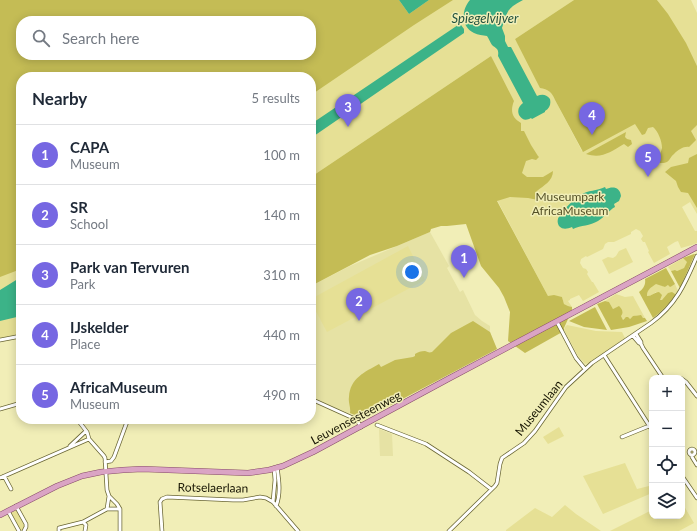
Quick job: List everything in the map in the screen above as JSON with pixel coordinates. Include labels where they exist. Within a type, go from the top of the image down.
[{"type":"main road","name":"Leuvensesteenweg","points":[[0,515],[67,481],[106,471],[142,469],[248,473],[275,468],[290,463],[697,247]]},
{"type":"street","name":"Museumlaan","points":[[449,531],[494,486],[497,482],[502,458],[524,443],[535,431],[566,387],[585,369],[657,319],[674,301],[686,282],[697,256]]},
{"type":"street","points":[[557,322],[576,358],[585,369]]},
{"type":"street","points":[[635,335],[641,342],[661,375]]},
{"type":"street","points":[[0,340],[16,337]]},
{"type":"street","points":[[604,355],[649,426],[622,437]]},
{"type":"street","points":[[685,381],[697,396]]},
{"type":"street","points":[[316,401],[353,418],[361,426]]},
{"type":"street","points":[[0,409],[16,404]]},
{"type":"street","points":[[81,424],[86,431],[89,439],[104,456],[107,490],[109,496],[108,509]]},
{"type":"street","points":[[105,462],[111,461],[114,457],[126,424]]},
{"type":"street","points":[[377,425],[426,444],[491,489]]},
{"type":"street","points":[[67,448],[86,431]]},
{"type":"street","points":[[0,478],[89,439]]},
{"type":"street","points":[[695,448],[695,453],[692,457],[697,465]]},
{"type":"street","points":[[275,468],[273,502],[298,531]]},
{"type":"street","points":[[275,468],[279,479],[279,496],[276,506]]},
{"type":"street","points":[[4,476],[11,489]]},
{"type":"street","points":[[685,480],[697,498]]},
{"type":"street","points":[[109,496],[120,509],[120,531]]},
{"type":"street","name":"Rotselaerlaan","points":[[162,531],[160,502],[164,497],[244,500],[262,497],[273,502]]},
{"type":"street","points":[[16,506],[26,524],[24,531]]},
{"type":"street","points":[[59,531],[59,528],[83,522],[108,509],[120,509]]},
{"type":"street","points":[[8,511],[19,531]]},
{"type":"street","points":[[83,522],[86,525],[85,531]]},
{"type":"shaded area","points":[[0,0],[399,0],[409,14],[429,0],[453,0],[316,92],[316,72],[16,72],[16,271],[0,277]]},
{"type":"shaded area","points":[[574,0],[657,0],[668,14],[686,43],[697,66],[697,125],[691,131],[696,140],[689,147],[677,151],[667,162],[660,163],[659,161],[662,145],[657,131],[653,127],[648,128],[645,134],[642,135],[635,124],[583,152],[553,95],[547,90],[540,88],[515,39]]},
{"type":"shaded area","points":[[491,56],[514,101],[512,111],[516,119],[521,123],[521,131],[524,131],[539,157],[536,160],[532,159],[526,161],[522,173],[527,177],[543,177],[553,171],[553,175],[550,180],[537,191],[538,200],[510,197],[497,201],[548,296],[554,295],[562,297],[564,304],[572,307],[564,331],[525,353],[508,341],[510,312],[499,288],[481,266],[466,224],[441,226],[431,229],[430,232],[397,246],[370,255],[316,283],[316,174]]},
{"type":"shaded area","points":[[626,132],[625,137],[631,140],[632,144],[628,147],[624,144],[606,154],[597,156],[586,154]]},
{"type":"shaded area","points":[[697,154],[697,208],[688,193],[681,192],[676,181],[665,172],[671,167],[688,163],[689,158]]},
{"type":"shaded area","points":[[430,232],[449,266],[447,268],[460,292],[463,290],[475,315],[490,326],[490,332],[497,349],[374,414],[373,413],[367,416],[359,417],[316,399],[316,283],[350,266]]},
{"type":"shaded area","points":[[694,254],[680,288],[671,271],[677,271],[684,268],[687,262],[683,258]]},
{"type":"shaded area","points":[[666,268],[675,284],[670,287],[668,285],[665,287],[656,284],[651,287],[647,296],[659,292],[662,295],[660,300],[662,300],[668,293],[672,292],[675,296],[665,308],[653,318],[639,292],[644,287],[645,279]]},
{"type":"shaded area","points":[[605,301],[609,302],[613,309],[619,306],[620,307],[623,320],[626,317],[630,319],[633,316],[641,315],[647,321],[629,327],[611,330],[597,304]]},
{"type":"shaded area","points":[[595,307],[607,330],[584,327],[569,321]]},
{"type":"shaded area","points":[[473,321],[490,332],[497,349],[374,414],[362,416],[350,413],[350,390],[355,380],[359,376],[379,364],[381,367],[395,360],[413,357],[415,354],[420,352],[432,352],[451,333]]},
{"type":"shaded area","points":[[379,429],[392,434],[393,456],[380,456]]},
{"type":"green space","points":[[0,0],[574,0],[515,39],[545,88],[553,96],[582,151],[697,90],[697,214],[690,202],[682,207],[695,231],[697,231],[697,243],[681,248],[678,241],[675,242],[667,247],[670,254],[654,263],[645,242],[641,239],[643,236],[640,231],[636,229],[631,232],[631,234],[614,242],[608,242],[605,244],[603,249],[581,259],[580,263],[588,272],[587,274],[599,292],[583,301],[579,295],[570,299],[568,301],[572,307],[564,304],[562,297],[548,296],[497,200],[516,121],[512,114],[512,106],[491,56],[316,174],[316,72],[16,72],[16,335],[0,338]]},
{"type":"green space","points":[[657,0],[691,0],[697,13],[697,66],[678,32]]},
{"type":"green space","points":[[408,246],[425,280],[327,332],[316,311],[316,296]]},
{"type":"green space","name":"Museumpark AfricaMuseum","points":[[626,248],[633,262],[609,274],[602,260],[608,257],[613,258],[619,251]]},
{"type":"green space","points":[[683,258],[688,262],[684,268],[677,271],[671,271],[668,267]]},
{"type":"green space","points":[[656,283],[665,287],[675,284],[678,291],[675,296],[675,294],[662,300],[660,300],[656,292],[647,296],[649,290]]},
{"type":"green space","points":[[616,294],[625,297],[633,296],[645,318],[639,315],[633,316],[630,319],[624,318],[623,320],[619,307],[613,309],[609,302],[605,301]]},
{"type":"green space","points":[[567,325],[596,331],[622,332],[625,338],[590,363],[585,364],[578,356],[564,330]]},
{"type":"green space","points":[[559,427],[564,436],[548,444],[543,437]]},
{"type":"green space","points":[[625,463],[637,489],[649,486],[649,494],[603,514],[583,476]]},
{"type":"green space","points":[[565,505],[601,531],[506,531],[535,508],[552,517]]},
{"type":"green space","points":[[16,508],[25,528],[23,530],[18,528],[10,511]]},
{"type":"green space","points":[[685,508],[694,523],[679,531],[610,531],[649,512],[649,519],[685,519]]},
{"type":"water","points":[[399,0],[429,0],[409,14]]},
{"type":"water","name":"Spiegelvijver","points":[[470,0],[523,0],[510,8],[502,28],[508,47],[511,47],[537,96],[544,95],[550,99],[550,106],[545,112],[532,119],[524,120],[521,118],[518,111],[520,105],[523,103],[498,56],[497,49],[492,45],[487,36],[474,33],[465,23],[464,13]]},
{"type":"water","points":[[458,25],[461,25],[464,29],[464,33],[316,135],[316,121]]},
{"type":"water","points":[[605,187],[606,189],[618,189],[621,196],[619,201],[614,204],[615,207],[603,218],[595,223],[573,229],[572,227],[565,229],[559,226],[558,220],[564,212],[563,210],[575,198],[583,193]]},
{"type":"water","points":[[16,280],[16,317],[0,321],[0,290]]},
{"type":"place","name":"Park van Tervuren","points":[[348,127]]},
{"type":"place","name":"IJskelder","points":[[592,135]]},
{"type":"place","name":"AfricaMuseum","points":[[648,177]]},
{"type":"place","name":"CAPA","points":[[464,278]]},
{"type":"place","name":"SR","points":[[359,321]]}]
